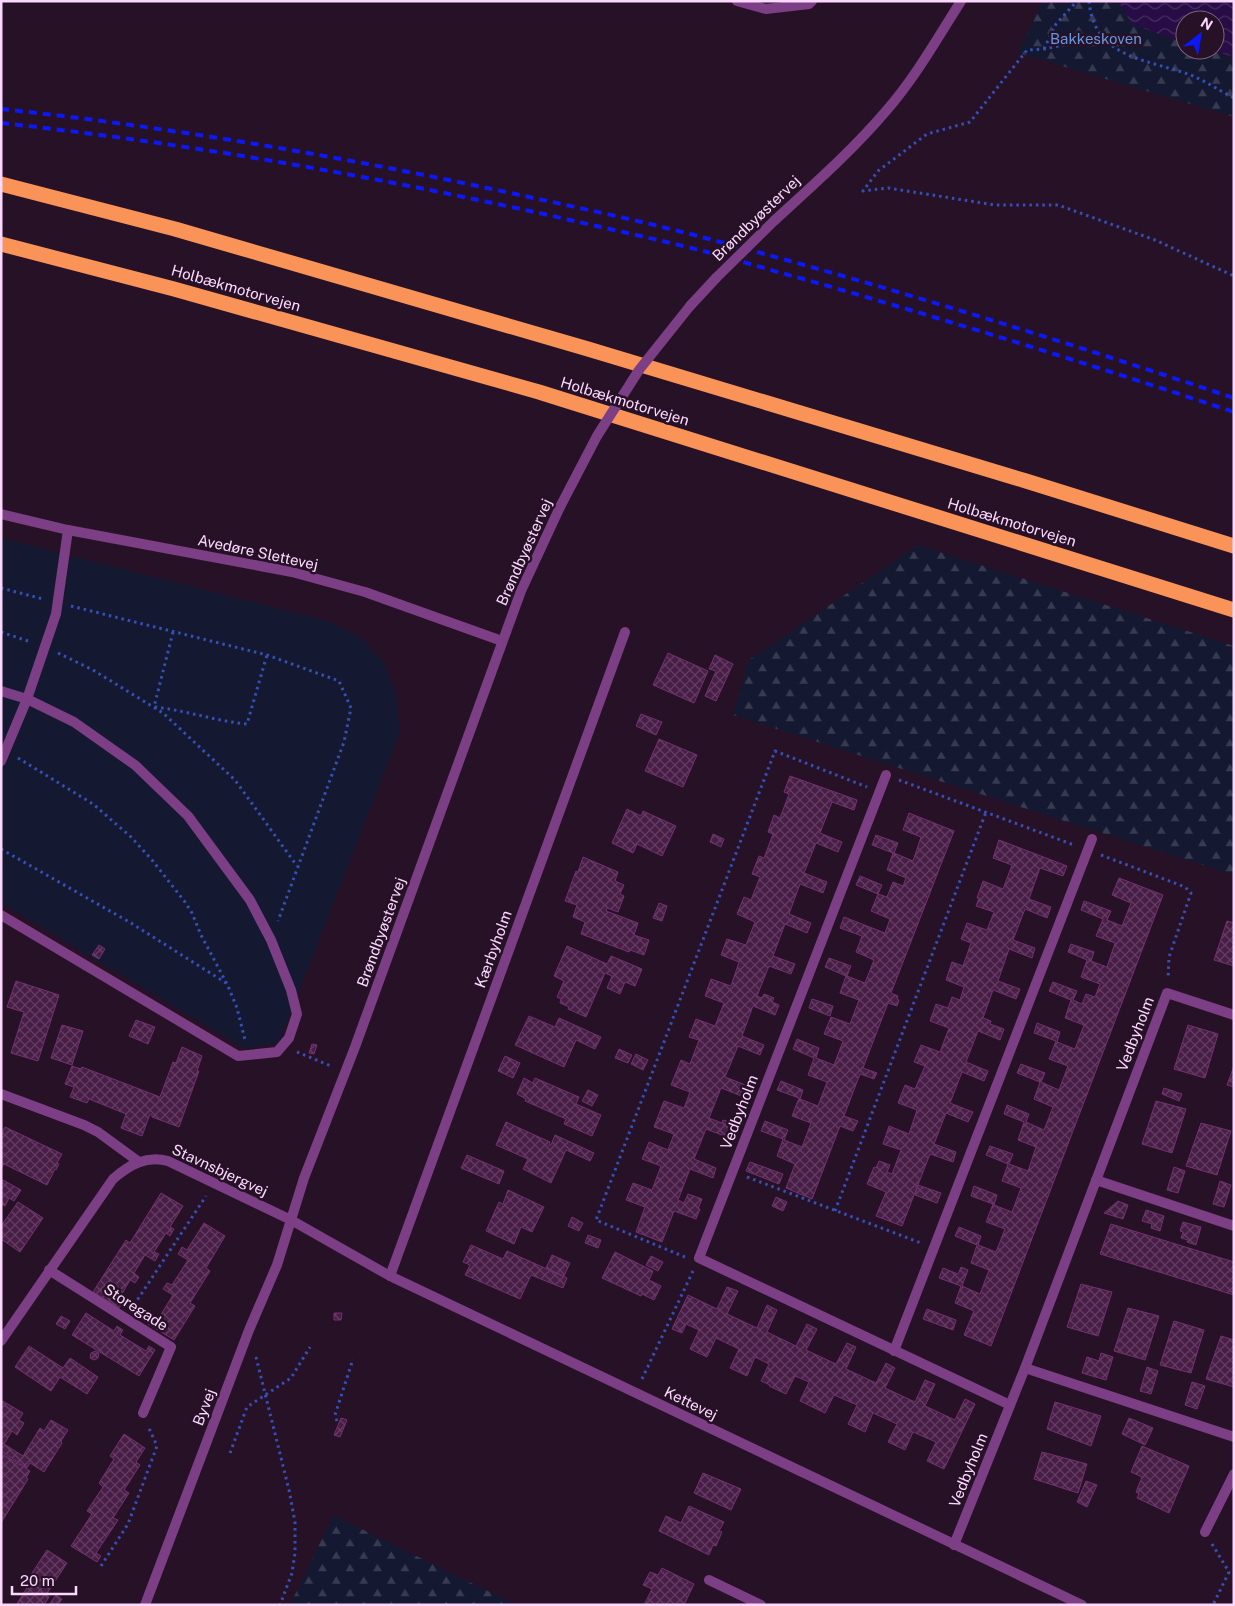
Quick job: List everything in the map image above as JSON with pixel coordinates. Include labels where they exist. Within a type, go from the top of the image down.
[{"type":"highway","points":[[1,184],[184,232],[588,349],[1026,481],[1234,546]]},
{"type":"highway","name":"Holbækmotorvejen","points":[[1,244],[174,288],[539,392],[1234,610]]},
{"type":"street","points":[[737,1],[766,9],[809,4],[812,1]]},
{"type":"street","name":"Brøndbyøstervej","points":[[291,1220],[304,1178],[345,1073],[521,592],[560,507],[597,436],[639,370],[690,306],[775,220],[845,156],[887,110],[921,64],[961,1]]},
{"type":"street","name":"Avedøre Slettevej","points":[[1,514],[68,530],[292,572],[365,592],[502,641]]},
{"type":"street","points":[[3,758],[27,698],[56,614],[68,530]]},
{"type":"street","name":"Kærbyholm","points":[[390,1276],[625,632]]},
{"type":"street","points":[[1,690],[27,698],[74,722],[135,765],[188,816],[250,900],[271,940],[291,990],[297,1014],[289,1038],[277,1052],[238,1056],[1,915]]},
{"type":"street","name":"Vedbyholm","points":[[699,1258],[886,775]]},
{"type":"street","points":[[894,1351],[1092,839]]},
{"type":"street","name":"Vedbyholm","points":[[954,1545],[1025,1368],[1167,992],[1234,1015]]},
{"type":"street","points":[[1,1094],[84,1125],[98,1132],[139,1162],[130,1166],[113,1179],[1,1341]]},
{"type":"street","name":"Stavnsbjergvej","points":[[139,1162],[159,1158],[168,1161],[291,1220]]},
{"type":"street","points":[[1096,1180],[1234,1226]]},
{"type":"street","name":"Kettevej","points":[[291,1220],[390,1276],[1082,1605]]},
{"type":"street","name":"Byvej","points":[[145,1605],[249,1330],[277,1265],[291,1220]]},
{"type":"street","points":[[699,1258],[1010,1405]]},
{"type":"street","name":"Storegade","points":[[50,1270],[171,1347],[143,1414]]},
{"type":"street","points":[[1025,1368],[1234,1436]]},
{"type":"street","points":[[1205,1532],[1234,1474]]},
{"type":"street","points":[[709,1580],[761,1605]]},
{"type":"path","points":[[1044,49],[1056,24],[1077,1]]},
{"type":"path","points":[[1089,1],[1090,11],[1097,29],[1109,44],[1131,57],[1191,75],[1234,98]]},
{"type":"path","points":[[1103,37],[1044,49],[1028,50],[970,122],[927,134],[878,171],[863,191],[888,188],[995,205],[1058,205],[1155,240],[1234,276]]},
{"type":"path","points":[[1,588],[267,655],[339,681],[351,708],[344,742],[271,940]]},
{"type":"path","points":[[1,632],[44,647],[94,670],[164,713],[235,780],[297,866]]},
{"type":"path","points":[[154,707],[173,632]]},
{"type":"path","points":[[154,707],[247,724],[267,655]]},
{"type":"path","points":[[635,1393],[699,1258],[685,1256],[596,1220],[775,752],[879,792]]},
{"type":"path","points":[[3,758],[24,761],[93,804],[142,848],[192,913],[200,935],[227,983],[237,1008],[250,1055]]},
{"type":"path","points":[[835,1210],[986,812]]},
{"type":"path","points":[[1,849],[131,923],[227,983]]},
{"type":"path","points":[[283,1045],[345,1073]]},
{"type":"path","points":[[732,1171],[934,1248]]},
{"type":"path","points":[[126,1318],[214,1183]]},
{"type":"path","points":[[249,1330],[289,1490],[295,1522],[296,1554],[292,1573],[280,1605]]},
{"type":"path","points":[[230,1453],[247,1407],[291,1378],[310,1346]]},
{"type":"path","points":[[337,1421],[335,1415],[353,1359]]},
{"type":"path","points":[[101,1566],[128,1524],[157,1446],[143,1414]]},
{"type":"path","points":[[1205,1532],[1229,1572],[1213,1605]]},
{"type":"green space","name":"Bakkeskoven","points":[[1043,1],[1118,1],[1132,24],[1175,39],[1175,60],[1225,60],[1225,54],[1234,57],[1234,117],[1018,53]]},
{"type":"green space","points":[[1,538],[328,621],[362,638],[384,663],[396,694],[400,732],[279,1042],[245,1049],[1,903]]},
{"type":"green space","points":[[918,545],[1234,646],[1234,875],[733,715],[749,660]]},
{"type":"green space","points":[[333,1515],[516,1605],[290,1605]]},
{"type":"water","points":[[1118,1],[1234,1],[1234,57],[1225,54],[1225,10],[1175,10],[1175,39],[1132,24]]},
{"type":"building","points":[[668,653],[708,671],[694,703],[653,685]]},
{"type":"building","points":[[715,655],[733,664],[716,701],[705,696],[716,671],[709,669]]},
{"type":"building","points":[[641,714],[662,722],[656,735],[636,726]]},
{"type":"building","points":[[659,739],[697,755],[683,787],[645,771]]},
{"type":"building","points":[[790,776],[857,800],[854,810],[832,802],[820,833],[842,842],[838,852],[816,843],[804,873],[827,882],[823,893],[800,884],[789,914],[811,923],[807,933],[785,924],[773,956],[795,964],[791,974],[769,966],[757,996],[762,998],[764,994],[774,998],[772,1002],[779,1005],[775,1015],[753,1006],[742,1036],[764,1045],[760,1055],[738,1046],[725,1077],[748,1086],[744,1097],[721,1088],[709,1118],[722,1123],[723,1120],[729,1122],[728,1125],[731,1127],[727,1137],[706,1129],[694,1159],[716,1168],[713,1178],[690,1169],[678,1200],[684,1203],[688,1194],[702,1199],[698,1209],[700,1209],[696,1219],[674,1211],[662,1242],[636,1232],[645,1207],[626,1200],[633,1183],[652,1190],[661,1166],[642,1159],[649,1142],[668,1150],[674,1134],[654,1127],[664,1101],[684,1108],[690,1092],[671,1085],[681,1060],[690,1064],[699,1040],[689,1037],[696,1019],[715,1026],[724,1003],[705,996],[711,979],[731,986],[739,962],[721,955],[727,939],[746,945],[755,922],[737,914],[744,897],[751,900],[760,877],[752,874],[759,856],[764,858],[773,834],[768,832],[774,815],[780,818],[789,794],[784,792]]},
{"type":"building","points":[[627,809],[641,816],[643,811],[676,826],[662,856],[637,844],[633,853],[612,843]]},
{"type":"building","points":[[909,813],[954,831],[891,993],[898,996],[897,1006],[888,1003],[863,1068],[877,1073],[874,1079],[860,1074],[844,1116],[858,1121],[853,1131],[840,1126],[812,1199],[786,1188],[795,1164],[777,1156],[783,1139],[761,1131],[765,1121],[788,1130],[784,1140],[802,1147],[811,1123],[792,1116],[799,1098],[777,1090],[781,1081],[803,1090],[800,1099],[818,1106],[827,1082],[808,1075],[814,1058],[793,1049],[797,1039],[819,1048],[816,1058],[834,1065],[843,1041],[824,1034],[831,1017],[850,1024],[859,1000],[840,993],[846,976],[825,967],[829,958],[851,966],[847,976],[865,983],[874,960],[856,952],[862,936],[840,928],[844,917],[885,933],[890,919],[871,911],[878,894],[887,897],[893,882],[903,886],[906,878],[887,870],[893,853],[872,845],[876,835],[898,843],[894,853],[913,861],[921,837],[903,830]]},
{"type":"building","points":[[713,834],[724,839],[721,847],[710,842]]},
{"type":"building","points":[[999,840],[1067,866],[1063,876],[1040,868],[1029,899],[1051,907],[1047,918],[1025,909],[1013,940],[1035,948],[1032,958],[1009,949],[998,981],[1020,989],[1016,999],[993,990],[983,1018],[991,1021],[990,1024],[1004,1029],[1000,1040],[978,1031],[966,1062],[988,1071],[984,1081],[962,1072],[950,1103],[973,1112],[968,1122],[946,1113],[934,1144],[956,1152],[953,1162],[930,1154],[902,1226],[876,1216],[886,1192],[867,1184],[874,1167],[876,1168],[879,1161],[890,1165],[887,1172],[892,1174],[901,1150],[883,1144],[889,1126],[909,1134],[917,1110],[898,1103],[905,1085],[915,1089],[925,1066],[914,1062],[921,1045],[940,1052],[949,1028],[930,1021],[936,1004],[948,1008],[952,997],[960,1000],[964,987],[946,980],[952,962],[963,966],[971,943],[961,939],[967,923],[987,930],[994,912],[976,906],[983,881],[1003,889],[1012,865],[993,858]]},
{"type":"building","points":[[583,857],[618,872],[615,881],[624,885],[620,894],[624,896],[618,912],[607,908],[606,911],[638,923],[634,935],[649,940],[644,955],[630,950],[629,952],[581,934],[585,922],[573,917],[577,905],[565,901]]},
{"type":"building","points":[[860,876],[882,885],[878,894],[856,885]]},
{"type":"building","points":[[1119,878],[1163,895],[991,1346],[964,1335],[974,1311],[955,1303],[961,1286],[939,1278],[943,1268],[958,1274],[961,1267],[968,1270],[962,1286],[980,1294],[989,1270],[971,1263],[977,1245],[955,1236],[959,1227],[981,1236],[978,1245],[996,1252],[1005,1229],[986,1222],[993,1204],[971,1196],[974,1186],[997,1195],[994,1205],[1012,1212],[1021,1188],[1002,1181],[1008,1164],[986,1155],[990,1146],[1013,1154],[1009,1164],[1028,1171],[1036,1147],[1018,1140],[1024,1122],[1004,1114],[1007,1105],[1029,1114],[1026,1122],[1044,1130],[1053,1107],[1034,1099],[1040,1082],[1017,1073],[1021,1064],[1045,1073],[1041,1082],[1059,1090],[1068,1066],[1049,1059],[1056,1041],[1034,1033],[1037,1023],[1060,1032],[1057,1042],[1075,1049],[1084,1025],[1065,1018],[1071,1000],[1049,991],[1053,982],[1077,991],[1073,1000],[1082,1004],[1086,994],[1095,997],[1100,984],[1081,977],[1087,960],[1068,952],[1071,944],[1094,952],[1091,961],[1107,967],[1115,943],[1096,936],[1103,919],[1081,910],[1084,901],[1111,911],[1107,920],[1122,926],[1131,903],[1112,895]]},
{"type":"building","points":[[659,903],[667,906],[662,921],[653,918]]},
{"type":"building","points":[[1227,921],[1234,923],[1234,966],[1214,960]]},
{"type":"building","points":[[99,945],[105,949],[99,959],[92,955]]},
{"type":"building","points":[[567,946],[607,964],[611,956],[642,969],[635,986],[625,982],[620,994],[607,988],[612,976],[605,973],[586,1017],[568,1009],[569,1007],[560,1003],[561,999],[557,997],[564,981],[554,976]]},
{"type":"building","points":[[16,981],[59,995],[38,1061],[11,1053],[24,1012],[7,1007]]},
{"type":"building","points":[[812,999],[833,1006],[830,1016],[809,1008]]},
{"type":"building","points":[[529,1016],[555,1027],[559,1018],[601,1037],[595,1049],[576,1040],[564,1067],[515,1045]]},
{"type":"building","points":[[136,1020],[155,1027],[148,1044],[129,1036]]},
{"type":"building","points":[[62,1025],[83,1031],[72,1065],[51,1058]]},
{"type":"building","points":[[1188,1025],[1218,1034],[1205,1078],[1174,1069]]},
{"type":"building","points":[[312,1044],[317,1045],[314,1054],[309,1053]]},
{"type":"building","points":[[182,1047],[202,1056],[197,1071],[199,1071],[179,1127],[152,1117],[150,1114],[142,1136],[121,1128],[126,1114],[89,1099],[87,1103],[70,1097],[74,1087],[65,1084],[72,1066],[81,1069],[82,1067],[160,1097],[173,1062],[176,1063]]},
{"type":"building","points":[[619,1049],[632,1055],[628,1063],[615,1058]]},
{"type":"building","points":[[636,1054],[648,1060],[643,1070],[631,1064]]},
{"type":"building","points":[[505,1056],[520,1063],[513,1078],[498,1071]]},
{"type":"building","points":[[1234,1066],[1234,1087],[1227,1085]]},
{"type":"building","points":[[524,1078],[533,1083],[535,1078],[579,1097],[576,1104],[601,1115],[592,1136],[564,1124],[566,1119],[525,1101],[526,1099],[517,1094]]},
{"type":"building","points":[[1164,1088],[1182,1094],[1179,1101],[1162,1094]]},
{"type":"building","points":[[588,1090],[598,1095],[592,1106],[582,1101]]},
{"type":"building","points":[[1156,1101],[1186,1109],[1172,1153],[1142,1144]]},
{"type":"building","points":[[506,1122],[550,1142],[549,1145],[551,1145],[555,1135],[594,1153],[590,1161],[566,1150],[551,1183],[523,1169],[528,1159],[496,1145]]},
{"type":"building","points":[[1201,1123],[1231,1131],[1217,1175],[1186,1166]]},
{"type":"building","points":[[5,1127],[62,1154],[57,1163],[59,1164],[47,1185],[4,1164],[1,1169],[1,1135]]},
{"type":"building","points":[[467,1155],[504,1171],[499,1184],[461,1168]]},
{"type":"building","points":[[750,1162],[783,1174],[779,1184],[746,1171]]},
{"type":"building","points":[[1174,1167],[1185,1171],[1178,1193],[1167,1190]]},
{"type":"building","points":[[3,1180],[21,1190],[14,1201],[9,1198],[5,1206],[1,1204],[1,1182]]},
{"type":"building","points":[[1220,1181],[1231,1185],[1224,1207],[1213,1204]]},
{"type":"building","points":[[918,1185],[941,1193],[937,1203],[915,1195]]},
{"type":"building","points":[[508,1190],[544,1207],[532,1232],[521,1227],[514,1244],[486,1231],[499,1202],[503,1204]]},
{"type":"building","points":[[161,1193],[183,1206],[170,1227],[174,1229],[170,1236],[166,1233],[154,1252],[159,1254],[155,1261],[145,1255],[134,1273],[139,1277],[135,1283],[130,1280],[119,1299],[123,1301],[119,1308],[93,1292],[126,1240],[130,1243]]},
{"type":"building","points":[[776,1197],[787,1202],[783,1211],[772,1206]]},
{"type":"building","points":[[1118,1201],[1128,1205],[1123,1219],[1104,1213]]},
{"type":"building","points":[[18,1202],[43,1218],[20,1252],[1,1239],[1,1226]]},
{"type":"building","points":[[1146,1210],[1164,1216],[1160,1231],[1151,1228],[1152,1224],[1142,1221]]},
{"type":"building","points":[[572,1217],[583,1223],[579,1231],[568,1226]]},
{"type":"building","points":[[1183,1222],[1201,1227],[1196,1245],[1181,1238],[1183,1232],[1180,1231]]},
{"type":"building","points":[[204,1223],[225,1236],[206,1268],[210,1271],[190,1303],[195,1306],[174,1340],[148,1324],[152,1318],[157,1321],[173,1295],[163,1289],[167,1283],[172,1285],[188,1260],[178,1254],[182,1247],[187,1250]]},
{"type":"building","points":[[1111,1224],[1234,1262],[1234,1295],[1100,1254]]},
{"type":"building","points":[[588,1235],[601,1240],[598,1248],[585,1243]]},
{"type":"building","points":[[471,1245],[503,1259],[507,1251],[567,1278],[563,1288],[531,1275],[520,1299],[465,1275],[470,1265],[463,1262]]},
{"type":"building","points":[[615,1252],[653,1271],[649,1280],[661,1286],[654,1300],[602,1278]]},
{"type":"building","points":[[552,1255],[570,1263],[564,1276],[546,1268]]},
{"type":"building","points":[[651,1256],[663,1262],[658,1271],[646,1265]]},
{"type":"building","points":[[1081,1284],[1112,1292],[1098,1336],[1067,1327]]},
{"type":"building","points":[[727,1287],[738,1291],[727,1314],[757,1328],[767,1305],[777,1310],[767,1332],[796,1346],[807,1324],[817,1329],[806,1350],[836,1364],[847,1343],[856,1347],[846,1369],[876,1383],[886,1363],[895,1368],[885,1388],[915,1402],[925,1380],[935,1384],[925,1406],[955,1420],[965,1399],[975,1404],[944,1469],[927,1461],[936,1442],[913,1432],[905,1450],[888,1442],[897,1424],[873,1413],[865,1432],[848,1424],[857,1405],[834,1395],[825,1413],[800,1401],[809,1382],[795,1376],[786,1394],[761,1381],[769,1364],[755,1357],[747,1376],[730,1368],[739,1349],[716,1338],[707,1357],[690,1349],[699,1330],[686,1324],[682,1333],[672,1329],[688,1295],[717,1309]]},
{"type":"building","points":[[1128,1308],[1159,1316],[1145,1360],[1114,1351]]},
{"type":"building","points":[[927,1309],[956,1320],[953,1330],[923,1319]]},
{"type":"building","points":[[86,1313],[114,1331],[117,1326],[123,1330],[120,1335],[146,1351],[149,1346],[155,1350],[139,1376],[72,1335]]},
{"type":"building","points":[[334,1313],[342,1313],[341,1320],[334,1320]]},
{"type":"building","points":[[61,1316],[70,1321],[65,1329],[56,1324]]},
{"type":"building","points":[[1174,1321],[1204,1330],[1191,1373],[1160,1365]]},
{"type":"building","points":[[1221,1336],[1234,1340],[1234,1387],[1206,1379]]},
{"type":"building","points":[[29,1346],[63,1368],[70,1358],[98,1377],[87,1394],[60,1377],[51,1391],[15,1367]]},
{"type":"building","points":[[95,1351],[99,1353],[98,1358],[94,1360],[90,1358],[91,1353]]},
{"type":"building","points":[[1101,1353],[1113,1357],[1106,1380],[1082,1373],[1087,1357],[1099,1361]]},
{"type":"building","points":[[1147,1367],[1158,1371],[1151,1394],[1140,1391]]},
{"type":"building","points":[[1192,1382],[1205,1386],[1197,1409],[1185,1405]]},
{"type":"building","points":[[1,1400],[23,1413],[19,1420],[24,1423],[17,1435],[12,1431],[4,1444],[23,1456],[40,1428],[44,1431],[51,1420],[68,1430],[44,1472],[30,1463],[27,1468],[1,1451]]},
{"type":"building","points":[[1055,1402],[1101,1416],[1091,1446],[1047,1429]]},
{"type":"building","points":[[341,1418],[347,1420],[340,1437],[334,1435]]},
{"type":"building","points":[[1129,1418],[1153,1428],[1145,1445],[1122,1434]]},
{"type":"building","points":[[124,1434],[145,1448],[136,1462],[140,1465],[124,1490],[129,1493],[113,1518],[118,1520],[96,1553],[101,1556],[97,1562],[71,1546],[92,1514],[87,1511],[103,1487],[99,1483],[114,1459],[110,1456]]},
{"type":"building","points":[[1142,1446],[1189,1466],[1169,1513],[1137,1498],[1139,1494],[1136,1492],[1142,1477],[1131,1472]]},
{"type":"building","points":[[1042,1452],[1087,1464],[1078,1493],[1034,1479]]},
{"type":"building","points":[[1,1453],[30,1471],[26,1478],[28,1479],[1,1523]]},
{"type":"building","points":[[703,1473],[741,1489],[731,1510],[694,1493]]},
{"type":"building","points":[[1086,1481],[1097,1485],[1087,1507],[1077,1502]]},
{"type":"building","points":[[689,1506],[724,1522],[719,1531],[722,1532],[716,1546],[713,1545],[709,1555],[659,1531],[666,1516],[681,1523]]},
{"type":"building","points":[[47,1550],[67,1563],[46,1595],[49,1597],[44,1605],[16,1605],[28,1586],[25,1584]]},
{"type":"building","points":[[662,1568],[694,1584],[684,1605],[644,1605],[652,1589],[643,1585],[650,1572],[658,1575]]},
{"type":"building","points":[[56,1595],[62,1599],[58,1605],[49,1605]]},
{"type":"railway","points":[[1,109],[134,125],[332,157],[464,183],[642,222],[775,257],[907,295],[1103,355],[1234,398]]},
{"type":"railway","points":[[1,123],[207,150],[344,174],[480,200],[665,242],[729,258],[914,311],[1234,412]]}]
